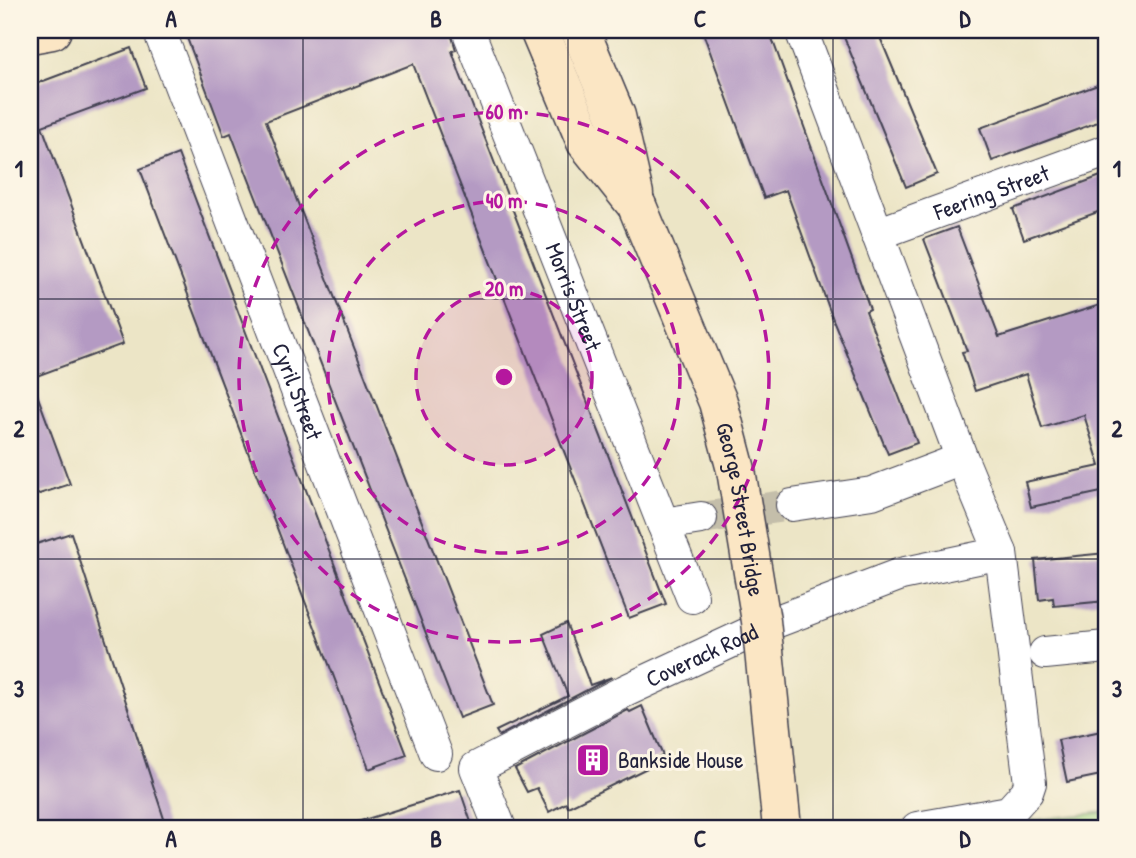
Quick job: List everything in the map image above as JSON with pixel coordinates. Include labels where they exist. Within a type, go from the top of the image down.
[{"type":"main road","points":[[30,34],[52,30]]},
{"type":"main road","name":"George Street Bridge","points":[[582,35],[616,116],[637,206],[718,402],[736,470],[761,621],[782,828]]},
{"type":"main road","name":"George Street Bridge","points":[[544,42],[586,142],[637,206]]},
{"type":"street","name":"Cyril Street","points":[[159,30],[436,754]]},
{"type":"street","name":"Morris Street","points":[[468,30],[692,597]]},
{"type":"street","points":[[801,30],[962,459],[1001,553],[1030,783],[1027,792],[1009,812],[918,828]]},
{"type":"street","name":"Feering Street","points":[[877,234],[1106,150]]},
{"type":"street","points":[[792,505],[882,490],[962,459]]},
{"type":"street","points":[[663,524],[701,518]]},
{"type":"street","name":"Coverack Road","points":[[500,828],[476,768],[625,691],[767,625],[901,574],[1001,553]]},
{"type":"street","points":[[1045,653],[1106,647]]},
{"type":"green space","points":[[1106,812],[1106,828],[960,828]]},
{"type":"building","points":[[184,30],[450,30],[456,50],[452,51],[460,74],[666,604],[629,618],[413,64],[266,121],[493,705],[459,718],[231,133],[224,136]]},
{"type":"building","points":[[702,30],[769,30],[870,309],[866,311],[917,443],[888,454],[834,322],[786,190],[764,198]]},
{"type":"building","points":[[841,30],[877,30],[937,174],[906,187]]},
{"type":"building","points":[[131,48],[146,88],[42,126],[123,344],[31,378],[70,484],[30,497],[30,86]]},
{"type":"building","points":[[1106,82],[1106,119],[992,161],[980,128]]},
{"type":"building","points":[[178,154],[407,755],[369,769],[140,169]]},
{"type":"building","points":[[1106,174],[1106,209],[1024,239],[1013,209]]},
{"type":"building","points":[[957,227],[999,337],[1106,303],[1106,491],[1031,507],[1025,482],[1100,466],[1084,415],[1042,428],[1026,374],[975,391],[962,352],[967,351],[924,239]]},
{"type":"building","points":[[71,533],[167,828],[30,828],[30,546]]},
{"type":"building","points":[[1106,553],[1106,601],[1054,606],[1053,598],[1039,600],[1035,560]]},
{"type":"building","points":[[566,623],[590,685],[612,677],[499,736],[496,731],[568,696],[543,634]]},
{"type":"building","name":"Bankside House","points":[[642,706],[663,756],[645,764],[647,768],[568,807],[566,803],[549,812],[537,788],[527,792],[515,769],[628,710],[630,712]]},
{"type":"building","points":[[1106,730],[1106,774],[1067,782],[1058,740]]},
{"type":"building","points":[[460,790],[473,828],[352,828],[351,824]]},
{"type":"tunnel","points":[[701,518],[792,505]]},
{"type":"place","name":"Bankside House","points":[[593,760]]}]
